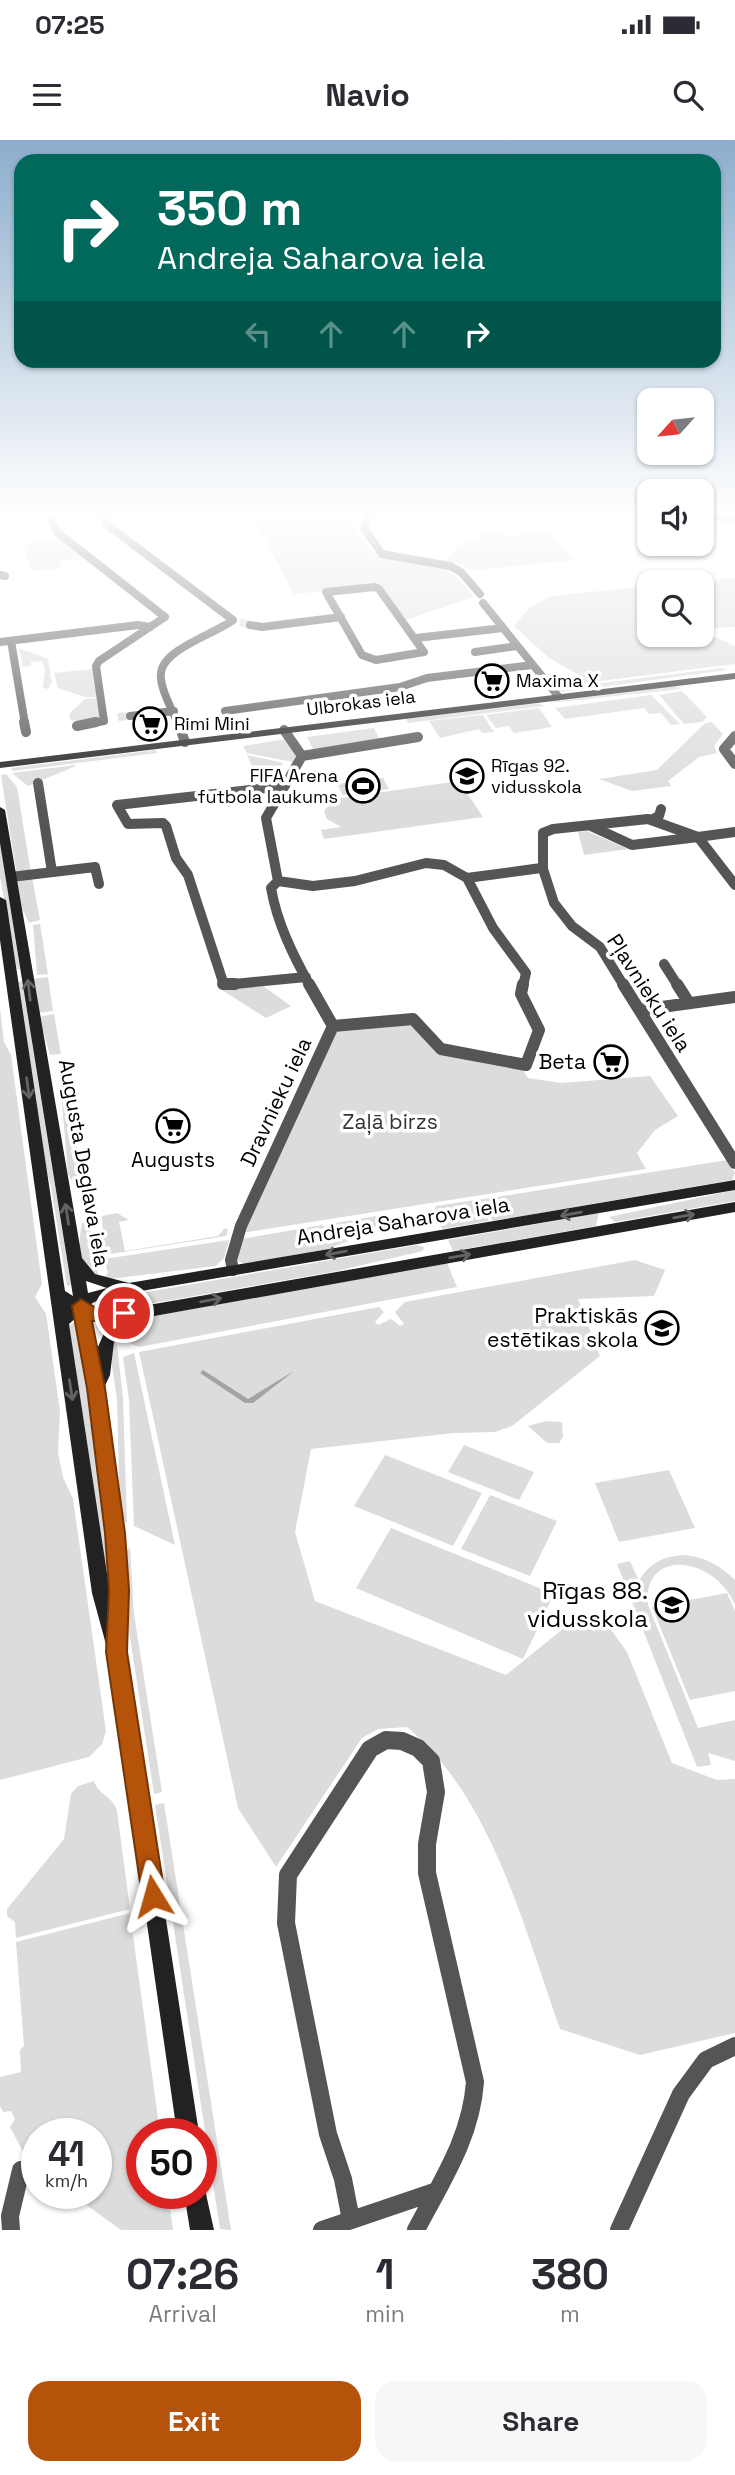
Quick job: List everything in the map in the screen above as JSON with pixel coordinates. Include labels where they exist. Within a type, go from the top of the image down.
[{"type":"main road","name":"Ulbrokas iela","points":[[0,765],[732,675]]},
{"type":"main road","name":"Augusta Deglava iela","points":[[0,810],[96,1388],[115,1533],[119,1590],[117,1652]]},
{"type":"main road","name":"Augusta Deglava iela","points":[[0,900],[4,952],[60,1323],[102,1593],[117,1652],[186,2118]]},
{"type":"main road","name":"Andreja Saharova iela","points":[[60,1323],[89,1298],[135,1287],[735,1185]]},
{"type":"main road","points":[[635,1224],[608,1226],[602,1219],[607,1213],[646,1206],[658,1199]]},
{"type":"main road","name":"Andreja Saharova iela","points":[[57,1294],[95,1315],[144,1312],[735,1207]]},
{"type":"main road","points":[[344,1276],[421,1255],[430,1250],[424,1242],[403,1242]]},
{"type":"main road","points":[[74,1257],[81,1270],[96,1282],[135,1287]]},
{"type":"main road","points":[[96,1388],[105,1372],[103,1346],[108,1335],[118,1326],[144,1312]]},
{"type":"main road","points":[[199,2209],[202,2230]]},
{"type":"street","points":[[77,726],[99,723],[108,718],[97,662],[165,617],[158,612]]},
{"type":"street","points":[[185,742],[160,675],[164,663],[236,621],[223,612]]},
{"type":"street","points":[[338,612],[362,655],[369,659],[421,653],[424,650],[395,612]]},
{"type":"street","points":[[491,612],[558,696]]},
{"type":"street","points":[[250,625],[262,627],[341,617]]},
{"type":"street","points":[[0,642],[138,625],[150,628]]},
{"type":"street","points":[[416,638],[503,628]]},
{"type":"street","points":[[11,641],[26,732]]},
{"type":"street","points":[[475,652],[517,646]]},
{"type":"street","points":[[225,711],[400,687],[427,678],[532,665]]},
{"type":"street","points":[[130,716],[174,711]]},
{"type":"street","points":[[284,730],[302,756],[418,737]]},
{"type":"street","points":[[735,736],[724,750],[735,764]]},
{"type":"street","name":"Dravnieku iela","points":[[233,1270],[231,1260],[241,1226],[333,1026],[306,977],[272,900],[271,888],[278,881],[266,818],[302,756]]},
{"type":"street","points":[[38,783],[52,872]]},
{"type":"street","points":[[285,786],[117,805],[120,818],[127,824],[163,822],[166,826],[176,858],[188,875],[220,981],[224,985],[306,977]]},
{"type":"street","points":[[653,819],[659,816],[661,809]]},
{"type":"street","name":"Pļavnieku iela","points":[[735,832],[698,837],[653,819],[547,830],[543,833],[541,868],[550,894],[568,923],[600,947],[735,1163]]},
{"type":"street","points":[[590,826],[632,845],[698,837],[735,885]]},
{"type":"street","points":[[278,881],[313,886],[355,881],[426,863],[444,865],[467,878],[493,928],[526,973],[521,994],[539,1030],[526,1065],[440,1049],[414,1018],[333,1026]]},
{"type":"street","points":[[11,877],[95,867],[99,884]]},
{"type":"street","points":[[467,878],[541,868]]},
{"type":"street","points":[[664,964],[689,1003]]},
{"type":"street","points":[[640,1010],[735,997]]},
{"type":"street","points":[[351,2220],[343,2179],[328,2134],[286,1923],[285,1891],[288,1875],[370,1749],[380,1741],[395,1738],[405,1740],[431,1761],[436,1792],[427,1844],[427,1873],[475,2082],[476,2104],[469,2126],[416,2230]]},
{"type":"street","points":[[619,2230],[672,2115],[695,2074],[720,2049],[735,2046]]},
{"type":"street","points":[[11,2230],[10,2216],[21,2170]]},
{"type":"street","points":[[322,2230],[434,2192]]},
{"type":"green space","points":[[399,612],[430,612],[405,620]]},
{"type":"green space","points":[[526,612],[637,612],[637,647],[714,647],[714,636],[735,646],[735,664],[576,684],[581,676],[549,658],[514,626]]},
{"type":"green space","points":[[714,612],[735,612],[735,627],[714,628]]},
{"type":"green space","points":[[19,648],[48,659],[52,684],[49,689],[43,688],[45,669],[42,661],[31,662],[31,666],[23,667]]},
{"type":"green space","points":[[721,668],[728,670],[564,692],[555,689]]},
{"type":"green space","points":[[94,669],[97,697],[85,697],[58,688],[54,673]]},
{"type":"green space","points":[[675,686],[682,689],[550,703],[551,702]]},
{"type":"green space","points":[[682,691],[707,717],[702,722],[684,724],[659,695]]},
{"type":"green space","points":[[651,695],[680,724],[671,725],[661,713],[649,714],[644,708],[565,719],[555,708]]},
{"type":"green space","points":[[97,698],[100,718],[71,721],[69,714],[85,699]]},
{"type":"green space","points":[[538,703],[545,706],[408,723],[406,719]]},
{"type":"green space","points":[[539,708],[552,727],[514,733],[509,726],[496,728],[486,715]]},
{"type":"green space","points":[[483,715],[494,732],[482,733],[479,729],[440,738],[429,721]]},
{"type":"green space","points":[[712,722],[723,734],[714,746],[717,753],[699,757],[668,781],[671,786],[632,791],[599,779],[657,770],[705,723]]},
{"type":"green space","points":[[374,728],[380,740],[313,749],[307,737]]},
{"type":"green space","points":[[286,739],[297,753],[293,762],[247,753],[243,746]]},
{"type":"green space","points":[[156,750],[157,753],[13,771],[11,768]]},
{"type":"green space","points":[[247,755],[283,763],[271,784],[260,784]]},
{"type":"green space","points":[[75,765],[28,786],[12,773]]},
{"type":"green space","points":[[6,774],[17,787],[31,873],[18,873],[16,870],[1,775]]},
{"type":"green space","name":"FIFA Arena futbola laukums","points":[[383,778],[389,789],[343,795],[337,784]]},
{"type":"green space","points":[[459,781],[483,817],[324,839],[321,830],[341,827],[327,819],[324,811],[335,799]]},
{"type":"green space","points":[[587,831],[628,849],[584,855],[578,832]]},
{"type":"green space","points":[[0,843],[20,969],[17,969],[0,877]]},
{"type":"green space","points":[[32,877],[40,920],[29,923],[22,908],[17,882]]},
{"type":"green space","points":[[40,924],[48,974],[37,975],[33,925]]},
{"type":"green space","points":[[48,977],[53,1011],[38,1013],[32,979]]},
{"type":"green space","points":[[22,981],[71,1285],[67,1286],[51,1187],[43,1158],[18,982]]},
{"type":"green space","points":[[263,986],[291,1006],[266,1018],[222,990]]},
{"type":"green space","points":[[0,1008],[4,1042],[11,1055],[42,1284],[35,1297],[46,1314],[60,1411],[58,1453],[63,1477],[73,1499],[106,1731],[102,1744],[89,1757],[0,1780]]},
{"type":"green space","points":[[54,1014],[61,1054],[50,1055],[39,1017]]},
{"type":"green space","name":"Zaļā birzs","points":[[409,1021],[437,1050],[522,1069],[528,1078],[561,1083],[650,1076],[678,1116],[655,1130],[637,1153],[646,1169],[241,1233],[331,1035],[341,1029]]},
{"type":"green space","points":[[69,1099],[85,1196],[82,1197],[68,1174],[62,1103]]},
{"type":"green space","points":[[727,1160],[735,1173],[732,1180],[493,1221],[478,1200]]},
{"type":"green space","points":[[735,1190],[735,1201],[615,1222],[609,1217]]},
{"type":"green space","points":[[475,1200],[489,1221],[442,1229],[434,1211],[436,1206]]},
{"type":"green space","points":[[83,1202],[86,1202],[98,1274],[96,1278],[86,1267],[81,1254],[82,1223],[85,1222]]},
{"type":"green space","points":[[117,1213],[129,1220],[119,1222],[125,1251],[218,1236],[225,1228],[228,1230],[226,1236],[104,1255],[102,1216]]},
{"type":"green space","points":[[599,1213],[596,1226],[453,1251],[448,1240]]},
{"type":"green space","points":[[388,1214],[383,1225],[353,1231],[355,1237],[330,1224]]},
{"type":"green space","points":[[322,1225],[348,1241],[328,1249],[244,1264],[238,1261],[241,1239]]},
{"type":"green space","points":[[229,1240],[224,1258],[216,1266],[101,1280],[108,1273],[104,1259]]},
{"type":"green space","points":[[417,1245],[424,1247],[423,1251],[332,1272],[102,1312],[101,1300]]},
{"type":"green space","points":[[635,1260],[665,1270],[654,1296],[578,1299],[600,1356],[512,1426],[495,1432],[454,1433],[311,1449],[295,1532],[315,1601],[506,1675],[580,1615],[602,1617],[627,1652],[672,1763],[717,1780],[735,1779],[735,2033],[640,2055],[560,2029],[518,1908],[483,1827],[462,1790],[437,1756],[407,1727],[378,1729],[362,1738],[276,1867],[238,1808],[139,1352],[379,1307],[384,1312],[375,1322],[378,1325],[391,1319],[400,1326],[404,1324],[395,1312],[405,1302]]},
{"type":"green space","points":[[447,1263],[457,1287],[139,1347],[115,1337],[130,1325],[148,1317]]},
{"type":"green space","points":[[69,1325],[78,1325],[103,1488],[108,1564],[105,1570]]},
{"type":"green space","points":[[113,1341],[117,1345],[123,1398],[127,1524],[120,1514],[117,1399],[111,1359]]},
{"type":"green space","points":[[134,1353],[175,1545],[134,1526],[129,1400],[123,1357]]},
{"type":"green space","points":[[546,1421],[562,1422],[563,1437],[559,1443],[547,1443],[528,1426]]},
{"type":"green space","points":[[464,1445],[534,1472],[519,1500],[448,1472]]},
{"type":"green space","points":[[385,1455],[482,1493],[453,1546],[354,1506]]},
{"type":"green space","points":[[669,1470],[695,1528],[619,1542],[595,1483]]},
{"type":"green space","points":[[490,1495],[557,1521],[530,1576],[461,1549]]},
{"type":"green space","points":[[391,1528],[554,1594],[523,1659],[356,1588]]},
{"type":"green space","points":[[130,1547],[134,1614],[162,1792],[154,1794],[129,1631],[123,1556]]},
{"type":"green space","points":[[684,1555],[712,1563],[735,1580],[735,1605],[725,1588],[712,1576],[697,1568],[681,1565],[667,1567],[656,1574],[649,1587],[648,1605],[698,1728],[735,1720],[735,1761],[708,1753],[711,1765],[697,1767],[617,1564],[630,1561],[639,1581],[647,1569],[658,1562]]},
{"type":"green space","points":[[727,1593],[735,1611],[735,1691],[690,1700],[652,1607]]},
{"type":"green space","points":[[94,1781],[117,1811],[130,1909],[16,1938],[15,1922],[7,1916],[7,1909],[64,1839],[71,1794],[78,1786]]},
{"type":"green space","points":[[164,1803],[213,2118],[203,2118],[155,1805]]},
{"type":"green space","points":[[130,1913],[158,2118],[126,2118],[126,2209],[170,2209],[173,2230],[121,2230],[92,2209],[112,2209],[112,2118],[21,2118],[21,2148],[10,2127],[15,2119],[11,2111],[3,2112],[0,2106],[0,2077],[21,2072],[20,2050],[24,2046],[16,1942]]},
{"type":"green space","points":[[217,2141],[231,2230],[220,2229],[217,2209]]},
{"type":"shaded area","points":[[203,1370],[248,1399],[294,1371],[253,1403],[245,1403],[200,1373]]},
{"type":"tunnel","points":[[240,622],[250,625]]},
{"type":"tunnel","points":[[118,717],[130,716]]},
{"type":"place","name":"Maxima X","points":[[492,681]]},
{"type":"place","name":"Rimi Mini","points":[[150,724]]},
{"type":"place","name":"Rīgas 92. vidusskola","points":[[467,776]]},
{"type":"place","name":"FIFA Arena futbola laukums","points":[[363,786]]},
{"type":"place","name":"Beta","points":[[611,1062]]},
{"type":"place","name":"Augusts","points":[[173,1126]]},
{"type":"place","name":"Praktiskās estētikas skola","points":[[662,1328]]},
{"type":"place","name":"Rīgas 88. vidusskola","points":[[672,1605]]},
{"type":"route","points":[[124,1313],[95,1315],[81,1306],[96,1388],[115,1533],[119,1590],[117,1652],[153,1896]]}]
